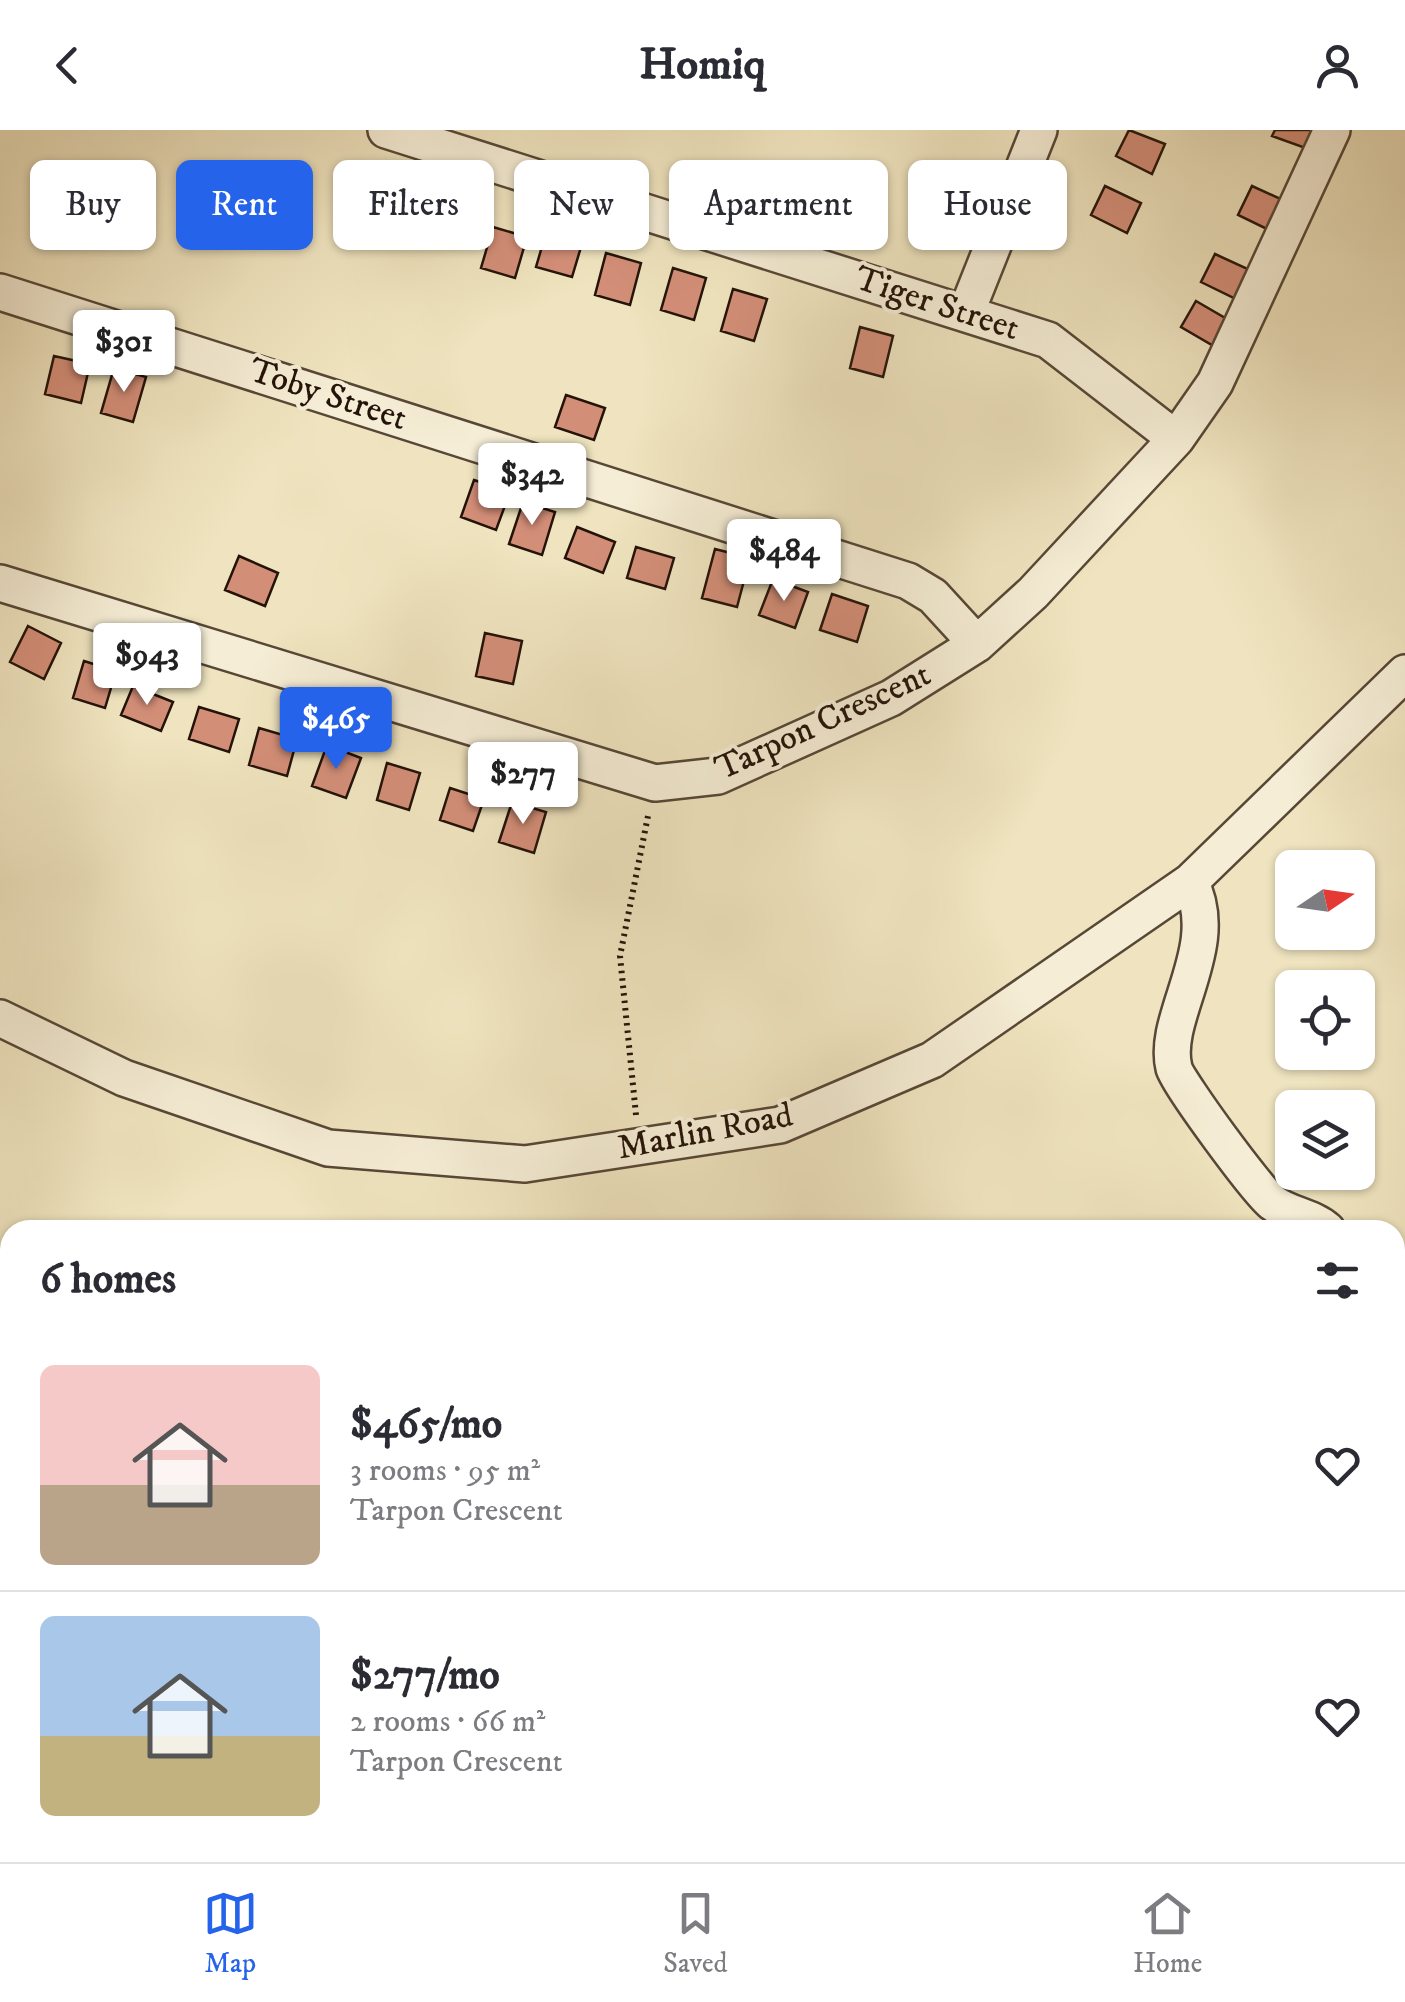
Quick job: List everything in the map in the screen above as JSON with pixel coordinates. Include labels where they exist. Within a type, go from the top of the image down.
[{"type":"street","name":"Tiger Street","points":[[386,130],[1048,340],[1176,439]]},
{"type":"street","points":[[966,312],[1039,130]]},
{"type":"street","name":"Tarpon Crescent","points":[[0,582],[655,783],[718,776],[891,698],[977,644],[1033,593],[1176,439],[1238,341],[1332,130]]},
{"type":"street","name":"Toby Street","points":[[0,292],[908,581],[933,596],[977,644]]},
{"type":"street","name":"Marlin Road","points":[[0,1018],[124,1078],[328,1148],[525,1164],[780,1126],[932,1060],[1190,882],[1405,672]]},
{"type":"street","points":[[1190,882],[1199,899],[1199,929],[1193,975],[1174,1045],[1176,1074],[1272,1203],[1314,1220]]},
{"type":"path","points":[[639,1146],[620,956],[655,783]]},
{"type":"building","points":[[1129,130],[1165,144],[1152,174],[1116,156]]},
{"type":"building","points":[[1275,130],[1315,130],[1308,149],[1272,136]]},
{"type":"building","points":[[1105,186],[1141,203],[1127,233],[1091,215]]},
{"type":"building","points":[[1252,186],[1283,200],[1269,230],[1238,215]]},
{"type":"building","points":[[494,227],[514,233],[514,250],[523,250],[515,278],[481,268],[486,250],[494,250]]},
{"type":"building","points":[[541,250],[580,250],[572,277],[536,267]]},
{"type":"building","points":[[606,253],[641,263],[630,305],[595,295]]},
{"type":"building","points":[[1215,254],[1250,270],[1236,299],[1201,282]]},
{"type":"building","points":[[673,268],[706,278],[694,320],[661,310]]},
{"type":"building","points":[[733,289],[767,299],[754,341],[721,331]]},
{"type":"building","points":[[1196,301],[1232,322],[1217,348],[1181,327]]},
{"type":"building","points":[[860,327],[893,336],[883,377],[850,368]]},
{"type":"building","points":[[54,356],[90,364],[81,403],[45,394]]},
{"type":"building","points":[[114,368],[146,377],[133,422],[101,413]]},
{"type":"building","points":[[566,395],[605,408],[594,440],[555,427]]},
{"type":"building","points":[[474,480],[510,492],[496,530],[461,517]]},
{"type":"building","points":[[523,502],[555,512],[542,555],[509,544]]},
{"type":"building","points":[[577,527],[615,542],[603,573],[565,558]]},
{"type":"building","points":[[636,547],[674,558],[665,589],[627,578]]},
{"type":"building","points":[[715,549],[750,558],[737,607],[702,598]]},
{"type":"building","points":[[239,556],[278,573],[265,606],[225,590]]},
{"type":"building","points":[[773,579],[808,592],[795,628],[759,615]]},
{"type":"building","points":[[832,594],[868,606],[857,642],[820,630]]},
{"type":"building","points":[[28,626],[61,643],[44,679],[10,662]]},
{"type":"building","points":[[485,633],[522,641],[513,684],[476,676]]},
{"type":"building","points":[[84,661],[116,671],[105,708],[73,698]]},
{"type":"building","points":[[133,686],[173,702],[161,731],[121,715]]},
{"type":"building","points":[[199,707],[239,719],[229,752],[189,739]]},
{"type":"building","points":[[259,728],[297,739],[287,776],[249,765]]},
{"type":"building","points":[[327,745],[361,758],[346,798],[312,786]]},
{"type":"building","points":[[387,763],[420,773],[409,810],[377,800]]},
{"type":"building","points":[[450,788],[484,799],[473,831],[440,820]]},
{"type":"building","points":[[512,802],[546,812],[534,853],[499,842]]}]
